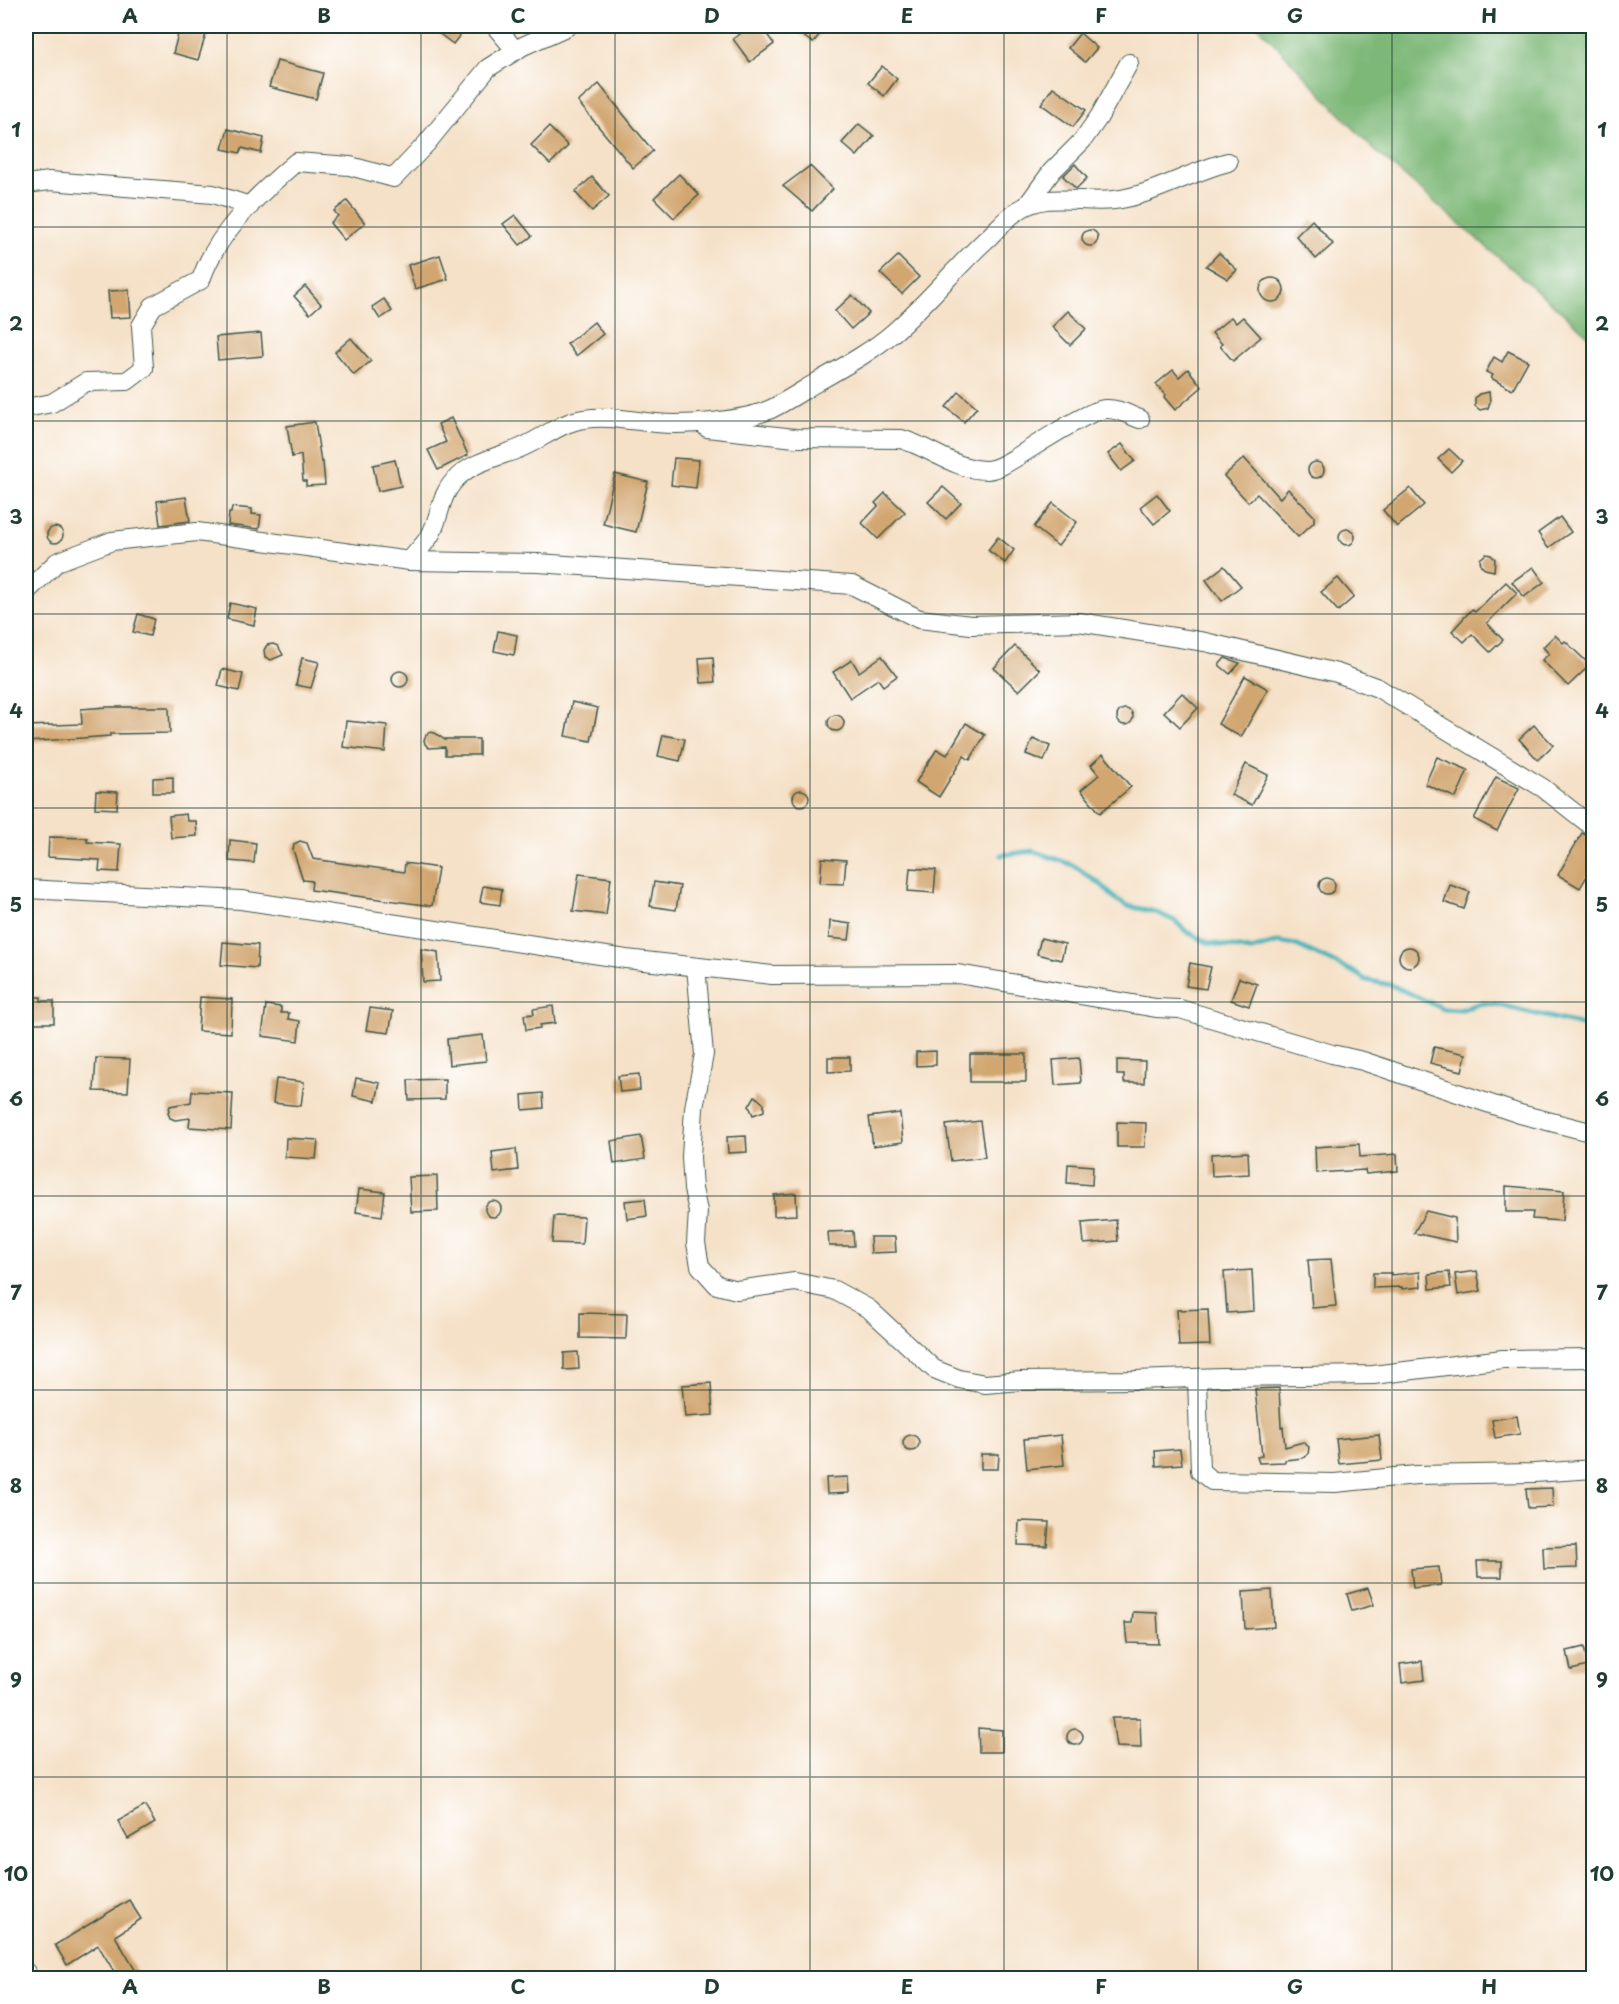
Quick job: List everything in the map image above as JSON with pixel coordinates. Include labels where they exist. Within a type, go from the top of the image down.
[{"type":"street","points":[[495,26],[516,51]]},
{"type":"street","points":[[26,408],[52,403],[86,382],[127,381],[144,368],[141,326],[153,306],[201,280],[207,262],[250,206],[263,191],[296,162],[350,166],[394,178],[426,144],[488,68],[516,51],[568,26]]},
{"type":"street","points":[[1028,204],[1052,171],[1082,141],[1099,117],[1129,63]]},
{"type":"street","points":[[410,561],[431,534],[445,493],[454,480],[470,468],[536,442],[565,424],[583,419],[607,417],[688,424],[722,420],[769,410],[872,348],[894,332],[969,255],[1017,211],[1028,204],[1036,201],[1062,200],[1111,201],[1169,185],[1205,168],[1228,162]]},
{"type":"street","points":[[26,184],[50,181],[213,194],[250,206]]},
{"type":"street","points":[[688,424],[764,436],[839,440],[901,439],[916,443],[952,462],[988,470],[1003,465],[1103,409],[1116,410],[1140,419]]},
{"type":"street","points":[[26,591],[57,562],[112,541],[197,532],[410,561],[538,563],[852,585],[919,619],[971,625],[1079,622],[1216,645],[1337,673],[1378,688],[1543,788],[1593,828]]},
{"type":"street","points":[[26,889],[241,900],[626,959],[772,975],[958,974],[1156,1008],[1180,1009],[1363,1061],[1520,1114],[1593,1133]]},
{"type":"street","points":[[696,967],[704,1054],[694,1108],[691,1157],[693,1188],[698,1211],[696,1243],[700,1266],[717,1285],[737,1290],[795,1282],[834,1290],[869,1309],[934,1369],[959,1379],[986,1384],[1021,1381],[1373,1375],[1503,1359],[1593,1358]]},
{"type":"street","points":[[1197,1378],[1200,1471],[1212,1481],[1335,1483],[1416,1475],[1534,1473],[1593,1469]]},
{"type":"street","points":[[26,1971],[29,1978]]},
{"type":"green space","points":[[1258,26],[1593,26],[1593,339],[1373,149]]},
{"type":"building","points":[[429,26],[467,26],[453,44]]},
{"type":"building","points":[[751,26],[761,26],[774,44],[750,62],[733,39]]},
{"type":"building","points":[[789,26],[826,26],[813,43]]},
{"type":"building","points":[[180,27],[206,34],[198,60],[173,53]]},
{"type":"building","points":[[1080,33],[1097,48],[1085,62],[1068,48]]},
{"type":"building","points":[[277,61],[323,73],[316,99],[269,87]]},
{"type":"building","points":[[882,66],[897,79],[884,96],[868,83]]},
{"type":"building","points":[[599,84],[653,151],[633,168],[578,102]]},
{"type":"building","points":[[1053,87],[1086,110],[1073,127],[1041,104]]},
{"type":"building","points":[[859,124],[874,136],[857,156],[842,143]]},
{"type":"building","points":[[549,127],[568,146],[550,164],[531,145]]},
{"type":"building","points":[[228,129],[264,138],[261,153],[242,148],[240,153],[222,149]]},
{"type":"building","points":[[1075,164],[1087,178],[1076,189],[1063,176]]},
{"type":"building","points":[[810,166],[833,189],[812,211],[783,186]]},
{"type":"building","points":[[679,174],[699,195],[674,218],[654,198]]},
{"type":"building","points":[[592,177],[609,196],[592,211],[575,192]]},
{"type":"building","points":[[347,201],[365,223],[344,240],[330,223],[338,216],[334,211]]},
{"type":"building","points":[[515,215],[532,236],[520,245],[503,224]]},
{"type":"building","points":[[1312,220],[1333,244],[1316,259],[1296,236]]},
{"type":"building","points":[[1090,230],[1096,232],[1098,238],[1096,244],[1090,246],[1084,244],[1082,238],[1084,232]]},
{"type":"building","points":[[1219,253],[1237,270],[1228,279],[1206,266]]},
{"type":"building","points":[[440,255],[448,279],[415,289],[408,265]]},
{"type":"building","points":[[898,256],[919,277],[902,294],[880,273]]},
{"type":"building","points":[[1267,278],[1277,278],[1284,285],[1284,295],[1277,302],[1267,302],[1260,295],[1260,285]]},
{"type":"building","points":[[305,286],[321,304],[310,314],[294,296]]},
{"type":"building","points":[[129,290],[131,317],[110,318],[108,291]]},
{"type":"building","points":[[852,295],[869,313],[851,329],[835,311]]},
{"type":"building","points":[[384,299],[392,311],[380,319],[372,307]]},
{"type":"building","points":[[1068,311],[1086,329],[1070,345],[1052,327]]},
{"type":"building","points":[[1231,317],[1236,323],[1243,317],[1261,337],[1233,361],[1212,333]]},
{"type":"building","points":[[594,322],[603,334],[576,356],[567,344]]},
{"type":"building","points":[[261,333],[263,356],[218,360],[216,337]]},
{"type":"building","points":[[351,338],[371,361],[354,375],[335,352]]},
{"type":"building","points":[[1508,351],[1528,361],[1512,390],[1491,378],[1493,375],[1486,372],[1494,357],[1502,362]]},
{"type":"building","points":[[1188,369],[1202,387],[1175,410],[1156,384],[1173,370],[1179,377]]},
{"type":"building","points":[[959,392],[977,407],[964,422],[946,407]]},
{"type":"building","points":[[1489,392],[1488,408],[1480,410],[1475,406],[1475,398],[1479,394]]},
{"type":"building","points":[[451,418],[468,455],[438,470],[428,450],[446,442],[438,424]]},
{"type":"building","points":[[315,422],[325,485],[306,486],[306,481],[303,481],[301,455],[292,457],[287,426]]},
{"type":"building","points":[[1122,444],[1135,461],[1121,471],[1108,454]]},
{"type":"building","points":[[1449,449],[1462,461],[1451,472],[1438,459]]},
{"type":"building","points":[[674,458],[699,460],[696,488],[671,485]]},
{"type":"building","points":[[1244,458],[1280,498],[1288,489],[1314,516],[1314,522],[1298,537],[1257,494],[1248,502],[1224,476]]},
{"type":"building","points":[[395,460],[401,486],[378,491],[373,465]]},
{"type":"building","points":[[1313,462],[1319,462],[1324,470],[1322,476],[1313,478],[1308,473],[1308,467]]},
{"type":"building","points":[[615,474],[648,482],[636,532],[603,524]]},
{"type":"building","points":[[943,487],[961,503],[946,519],[928,502]]},
{"type":"building","points":[[1410,488],[1424,505],[1397,527],[1383,510]]},
{"type":"building","points":[[885,493],[905,512],[878,539],[862,523],[878,506],[875,503]]},
{"type":"building","points":[[1157,494],[1170,511],[1154,524],[1140,507]]},
{"type":"building","points":[[186,497],[190,521],[160,525],[157,501]]},
{"type":"building","points":[[1053,503],[1077,522],[1058,546],[1034,527]]},
{"type":"building","points":[[232,507],[252,509],[252,514],[261,515],[259,529],[228,525]]},
{"type":"building","points":[[1560,517],[1571,532],[1548,548],[1538,533]]},
{"type":"building","points":[[55,527],[61,529],[63,535],[61,541],[55,543],[49,541],[47,535],[49,529]]},
{"type":"building","points":[[1347,529],[1353,531],[1355,537],[1353,543],[1347,545],[1341,543],[1339,537],[1341,531]]},
{"type":"building","points":[[998,537],[1014,550],[1005,563],[988,550]]},
{"type":"building","points":[[1486,554],[1495,559],[1494,571],[1481,566],[1480,559]]},
{"type":"building","points":[[1224,566],[1241,586],[1222,601],[1206,580]]},
{"type":"building","points":[[1533,567],[1544,582],[1524,597],[1512,582]]},
{"type":"building","points":[[1338,578],[1354,597],[1338,611],[1321,592]]},
{"type":"building","points":[[1506,582],[1517,593],[1487,623],[1503,640],[1490,652],[1472,634],[1464,642],[1452,631],[1472,609],[1475,612]]},
{"type":"building","points":[[230,603],[257,609],[254,625],[227,619]]},
{"type":"building","points":[[138,614],[154,619],[150,636],[133,632]]},
{"type":"building","points":[[498,631],[517,635],[514,655],[494,651]]},
{"type":"building","points":[[1555,635],[1563,643],[1565,641],[1590,665],[1568,686],[1542,660],[1549,654],[1543,647]]},
{"type":"building","points":[[267,645],[278,646],[283,655],[271,660],[265,657],[264,650]]},
{"type":"building","points":[[1015,646],[1040,670],[1019,691],[994,668]]},
{"type":"building","points":[[882,656],[897,676],[883,686],[878,679],[850,698],[833,672],[852,660],[859,672]]},
{"type":"building","points":[[713,657],[715,682],[701,683],[699,658]]},
{"type":"building","points":[[302,658],[319,662],[311,688],[296,685]]},
{"type":"building","points":[[1225,658],[1240,663],[1230,674],[1219,665]]},
{"type":"building","points":[[222,669],[243,674],[239,691],[218,686]]},
{"type":"building","points":[[400,671],[406,673],[408,679],[406,685],[400,687],[394,685],[392,679],[394,673]]},
{"type":"building","points":[[1245,676],[1268,689],[1241,737],[1218,724]]},
{"type":"building","points":[[1182,693],[1198,708],[1180,727],[1164,712]]},
{"type":"building","points":[[572,702],[598,708],[591,741],[565,736]]},
{"type":"building","points":[[169,707],[170,733],[110,734],[110,736],[27,742],[26,726],[82,724],[81,709]]},
{"type":"building","points":[[1125,709],[1131,711],[1133,717],[1131,723],[1125,725],[1119,723],[1117,717],[1119,711]]},
{"type":"building","points":[[836,715],[842,717],[844,723],[842,729],[836,731],[830,729],[828,723],[830,717]]},
{"type":"building","points":[[346,721],[387,725],[385,752],[343,747]]},
{"type":"building","points":[[966,723],[985,735],[970,760],[964,756],[939,797],[916,782],[937,749],[947,755]]},
{"type":"building","points":[[1534,725],[1553,745],[1538,760],[1519,739]]},
{"type":"building","points":[[430,732],[445,740],[479,739],[479,755],[445,755],[445,747],[429,748],[424,740]]},
{"type":"building","points":[[663,735],[685,739],[680,761],[658,756]]},
{"type":"building","points":[[1033,739],[1050,746],[1044,761],[1026,754]]},
{"type":"building","points":[[1103,754],[1131,787],[1100,813],[1081,790],[1099,775],[1091,765]]},
{"type":"building","points":[[1437,757],[1468,770],[1456,798],[1425,784]]},
{"type":"building","points":[[1246,764],[1268,775],[1252,805],[1231,795]]},
{"type":"building","points":[[173,777],[173,793],[153,793],[153,778]]},
{"type":"building","points":[[1496,777],[1519,788],[1497,831],[1474,819]]},
{"type":"building","points":[[801,790],[807,792],[809,798],[807,804],[801,806],[795,804],[793,798],[795,792]]},
{"type":"building","points":[[96,791],[118,792],[117,809],[95,808]]},
{"type":"building","points":[[186,814],[187,821],[196,821],[197,836],[171,838],[169,816]]},
{"type":"building","points":[[1582,833],[1593,839],[1593,866],[1580,888],[1558,875]]},
{"type":"building","points":[[49,837],[88,838],[87,842],[121,844],[119,872],[99,871],[100,860],[48,857]]},
{"type":"building","points":[[230,840],[256,843],[254,863],[229,861]]},
{"type":"building","points":[[300,841],[307,843],[313,859],[404,872],[405,863],[438,868],[432,906],[311,890],[312,881],[303,880],[293,850],[294,844]]},
{"type":"building","points":[[822,858],[846,860],[844,884],[820,883]]},
{"type":"building","points":[[910,868],[936,870],[934,893],[908,891]]},
{"type":"building","points":[[579,874],[611,878],[606,915],[573,911]]},
{"type":"building","points":[[1327,878],[1333,880],[1335,886],[1333,892],[1327,894],[1321,892],[1319,886],[1321,880]]},
{"type":"building","points":[[654,882],[680,886],[676,910],[650,906]]},
{"type":"building","points":[[1450,885],[1470,892],[1464,909],[1444,902]]},
{"type":"building","points":[[483,886],[502,889],[500,905],[480,902]]},
{"type":"building","points":[[830,921],[851,924],[849,940],[829,938]]},
{"type":"building","points":[[1041,938],[1065,944],[1061,960],[1037,954]]},
{"type":"building","points":[[223,942],[258,945],[257,968],[221,965]]},
{"type":"building","points":[[1409,947],[1416,950],[1419,957],[1416,964],[1409,967],[1402,964],[1399,957],[1402,950]]},
{"type":"building","points":[[421,949],[438,952],[440,981],[423,982]]},
{"type":"building","points":[[1190,963],[1211,967],[1206,989],[1186,986]]},
{"type":"building","points":[[1239,978],[1257,984],[1249,1006],[1231,1000]]},
{"type":"building","points":[[27,997],[41,997],[41,1001],[54,1001],[54,1023],[26,1023]]},
{"type":"building","points":[[200,997],[232,999],[231,1033],[198,1031]]},
{"type":"building","points":[[266,1005],[281,1007],[281,1013],[289,1013],[288,1019],[300,1021],[298,1041],[262,1036]]},
{"type":"building","points":[[553,1006],[555,1023],[526,1030],[524,1015],[534,1014],[533,1009]]},
{"type":"building","points":[[370,1008],[393,1011],[389,1033],[366,1030]]},
{"type":"building","points":[[483,1035],[486,1061],[449,1065],[447,1039]]},
{"type":"building","points":[[1434,1047],[1466,1054],[1462,1071],[1430,1063]]},
{"type":"building","points":[[936,1051],[936,1065],[916,1066],[916,1052]]},
{"type":"building","points":[[970,1054],[1026,1054],[1026,1082],[970,1082]]},
{"type":"building","points":[[828,1057],[850,1057],[850,1071],[828,1072]]},
{"type":"building","points":[[96,1058],[130,1059],[128,1092],[94,1091]]},
{"type":"building","points":[[1079,1058],[1081,1083],[1055,1085],[1053,1060]]},
{"type":"building","points":[[1117,1060],[1145,1061],[1144,1083],[1124,1083],[1124,1075],[1117,1075]]},
{"type":"building","points":[[639,1074],[640,1090],[620,1092],[618,1076]]},
{"type":"building","points":[[356,1078],[380,1083],[376,1101],[353,1096]]},
{"type":"building","points":[[276,1079],[304,1082],[301,1106],[273,1103]]},
{"type":"building","points":[[445,1079],[445,1099],[409,1100],[408,1080]]},
{"type":"building","points":[[192,1091],[233,1093],[231,1130],[189,1127],[190,1118],[175,1120],[170,1118],[168,1113],[170,1106],[191,1102]]},
{"type":"building","points":[[543,1093],[544,1108],[523,1110],[522,1095]]},
{"type":"building","points":[[755,1096],[764,1104],[764,1111],[753,1115],[749,1106]]},
{"type":"building","points":[[900,1113],[903,1142],[873,1146],[869,1117]]},
{"type":"building","points":[[980,1121],[985,1157],[951,1161],[946,1125]]},
{"type":"building","points":[[1117,1122],[1146,1123],[1145,1147],[1117,1147]]},
{"type":"building","points":[[641,1136],[645,1159],[614,1164],[611,1141]]},
{"type":"building","points":[[746,1136],[747,1152],[728,1153],[727,1137]]},
{"type":"building","points":[[286,1138],[318,1140],[316,1159],[285,1157]]},
{"type":"building","points":[[1359,1144],[1360,1157],[1397,1154],[1398,1171],[1366,1174],[1365,1170],[1316,1173],[1315,1147]]},
{"type":"building","points":[[516,1149],[518,1170],[494,1173],[492,1152]]},
{"type":"building","points":[[1248,1152],[1249,1174],[1212,1176],[1211,1154]]},
{"type":"building","points":[[1068,1164],[1093,1166],[1092,1185],[1067,1183]]},
{"type":"building","points":[[437,1176],[438,1211],[411,1212],[409,1177]]},
{"type":"building","points":[[1506,1186],[1564,1191],[1562,1221],[1532,1219],[1533,1212],[1506,1212]]},
{"type":"building","points":[[359,1189],[385,1192],[382,1216],[356,1212]]},
{"type":"building","points":[[796,1193],[797,1215],[774,1216],[774,1195]]},
{"type":"building","points":[[645,1199],[647,1216],[627,1219],[625,1201]]},
{"type":"building","points":[[493,1201],[499,1203],[501,1209],[499,1215],[493,1217],[487,1215],[485,1209],[487,1203]]},
{"type":"building","points":[[1426,1211],[1455,1218],[1456,1242],[1414,1233]]},
{"type":"building","points":[[554,1216],[584,1217],[582,1244],[552,1243]]},
{"type":"building","points":[[1116,1220],[1118,1241],[1084,1244],[1082,1223]]},
{"type":"building","points":[[853,1231],[854,1246],[829,1246],[828,1232]]},
{"type":"building","points":[[870,1237],[895,1237],[896,1252],[871,1253]]},
{"type":"building","points":[[1331,1259],[1336,1306],[1312,1308],[1308,1260]]},
{"type":"building","points":[[1252,1270],[1254,1311],[1227,1313],[1224,1272]]},
{"type":"building","points":[[1477,1271],[1481,1291],[1458,1295],[1455,1274]]},
{"type":"building","points":[[1420,1272],[1421,1287],[1373,1288],[1373,1273],[1391,1273],[1391,1275]]},
{"type":"building","points":[[1449,1272],[1451,1287],[1430,1289],[1429,1274]]},
{"type":"building","points":[[1208,1309],[1210,1345],[1179,1346],[1177,1310]]},
{"type":"building","points":[[580,1313],[627,1314],[626,1339],[580,1338]]},
{"type":"building","points":[[578,1352],[579,1369],[564,1370],[564,1353]]},
{"type":"building","points":[[711,1383],[713,1415],[685,1417],[682,1385]]},
{"type":"building","points":[[1279,1388],[1281,1427],[1283,1427],[1285,1447],[1303,1442],[1309,1447],[1308,1454],[1303,1458],[1285,1460],[1285,1462],[1259,1463],[1257,1457],[1262,1456],[1255,1389]]},
{"type":"building","points":[[1517,1416],[1520,1434],[1495,1438],[1492,1420]]},
{"type":"building","points":[[911,1435],[917,1437],[919,1443],[917,1449],[911,1451],[905,1449],[903,1443],[905,1437]]},
{"type":"building","points":[[1061,1435],[1064,1465],[1027,1469],[1024,1439]]},
{"type":"building","points":[[1379,1435],[1382,1460],[1339,1464],[1336,1439]]},
{"type":"building","points":[[1180,1449],[1182,1464],[1156,1466],[1155,1451]]},
{"type":"building","points":[[981,1454],[999,1454],[998,1469],[981,1469]]},
{"type":"building","points":[[848,1477],[849,1493],[827,1494],[826,1478]]},
{"type":"building","points":[[1552,1488],[1553,1507],[1528,1508],[1526,1489]]},
{"type":"building","points":[[1019,1521],[1049,1522],[1047,1546],[1018,1545]]},
{"type":"building","points":[[1576,1546],[1577,1568],[1544,1569],[1543,1547]]},
{"type":"building","points":[[1477,1561],[1502,1561],[1502,1577],[1478,1577]]},
{"type":"building","points":[[1439,1567],[1441,1585],[1413,1588],[1411,1569]]},
{"type":"building","points":[[1368,1588],[1374,1605],[1352,1611],[1347,1594]]},
{"type":"building","points":[[1272,1590],[1274,1627],[1245,1629],[1243,1592]]},
{"type":"building","points":[[1133,1612],[1157,1613],[1159,1644],[1127,1643],[1125,1623],[1132,1623]]},
{"type":"building","points":[[1584,1647],[1588,1666],[1571,1670],[1567,1651]]},
{"type":"building","points":[[1422,1661],[1424,1680],[1402,1683],[1400,1664]]},
{"type":"building","points":[[1112,1718],[1140,1718],[1141,1748],[1116,1747]]},
{"type":"building","points":[[978,1728],[1002,1730],[1002,1752],[979,1752]]},
{"type":"building","points":[[1075,1729],[1081,1731],[1083,1737],[1081,1743],[1075,1745],[1069,1743],[1067,1737],[1069,1731]]},
{"type":"building","points":[[145,1806],[155,1823],[128,1839],[118,1821]]},
{"type":"building","points":[[129,1900],[141,1919],[115,1936],[140,1978],[118,1978],[98,1945],[67,1965],[55,1945]]},
{"type":"waterway","points":[[1002,855],[1033,851],[1073,865],[1103,886],[1114,898],[1128,906],[1156,912],[1175,921],[1187,932],[1209,943],[1251,950],[1279,942],[1296,945],[1366,980],[1391,985],[1444,1009],[1459,1010],[1482,1003],[1495,1004],[1594,1028]]}]
